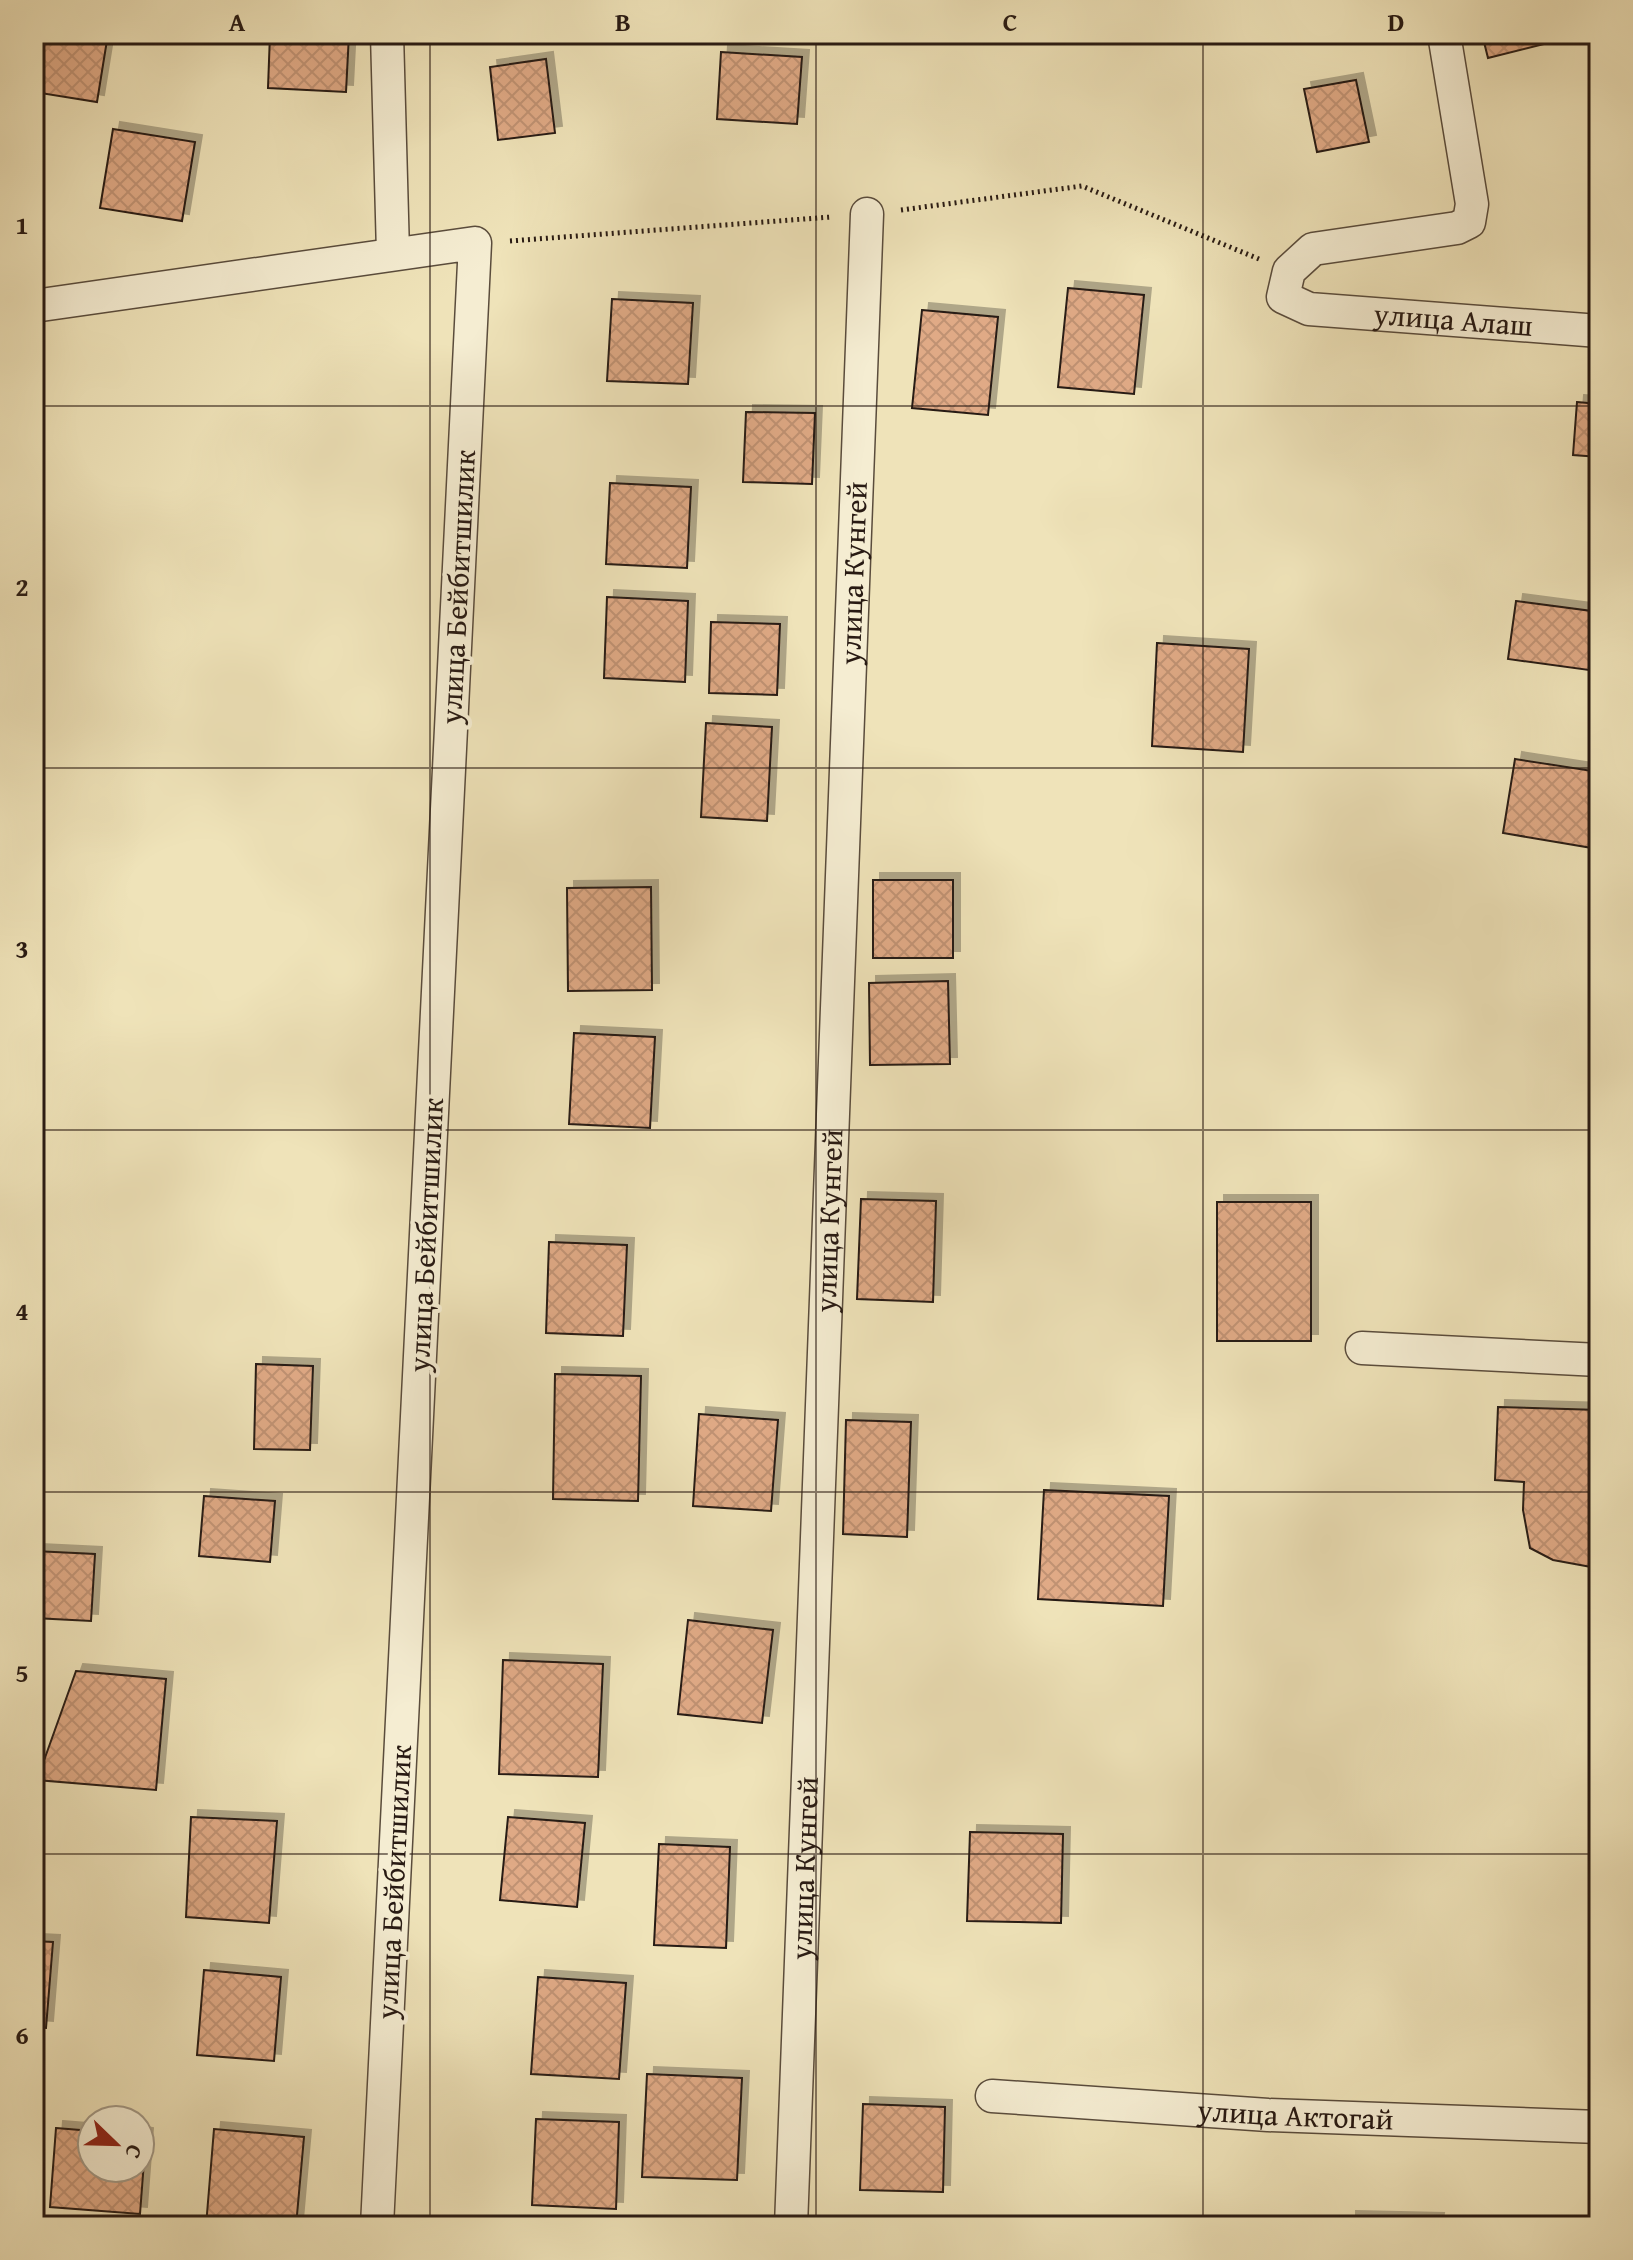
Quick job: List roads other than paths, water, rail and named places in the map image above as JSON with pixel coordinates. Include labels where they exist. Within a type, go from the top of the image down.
[{"type":"street","points":[[34,306],[393,253],[387,34]]},
{"type":"street","name":"улица Алаш","points":[[1444,34],[1472,204],[1469,222],[1457,228],[1313,249],[1289,271],[1283,297],[1309,309],[1599,331]]},
{"type":"street","name":"улица Кунгей","points":[[791,2226],[867,214]]},
{"type":"street","name":"улица Бейбитшилик","points":[[377,2226],[475,243],[393,253]]},
{"type":"street","points":[[1362,1348],[1599,1360]]},
{"type":"street","name":"улица Актогай","points":[[992,2096],[1268,2115],[1599,2127]]}]
